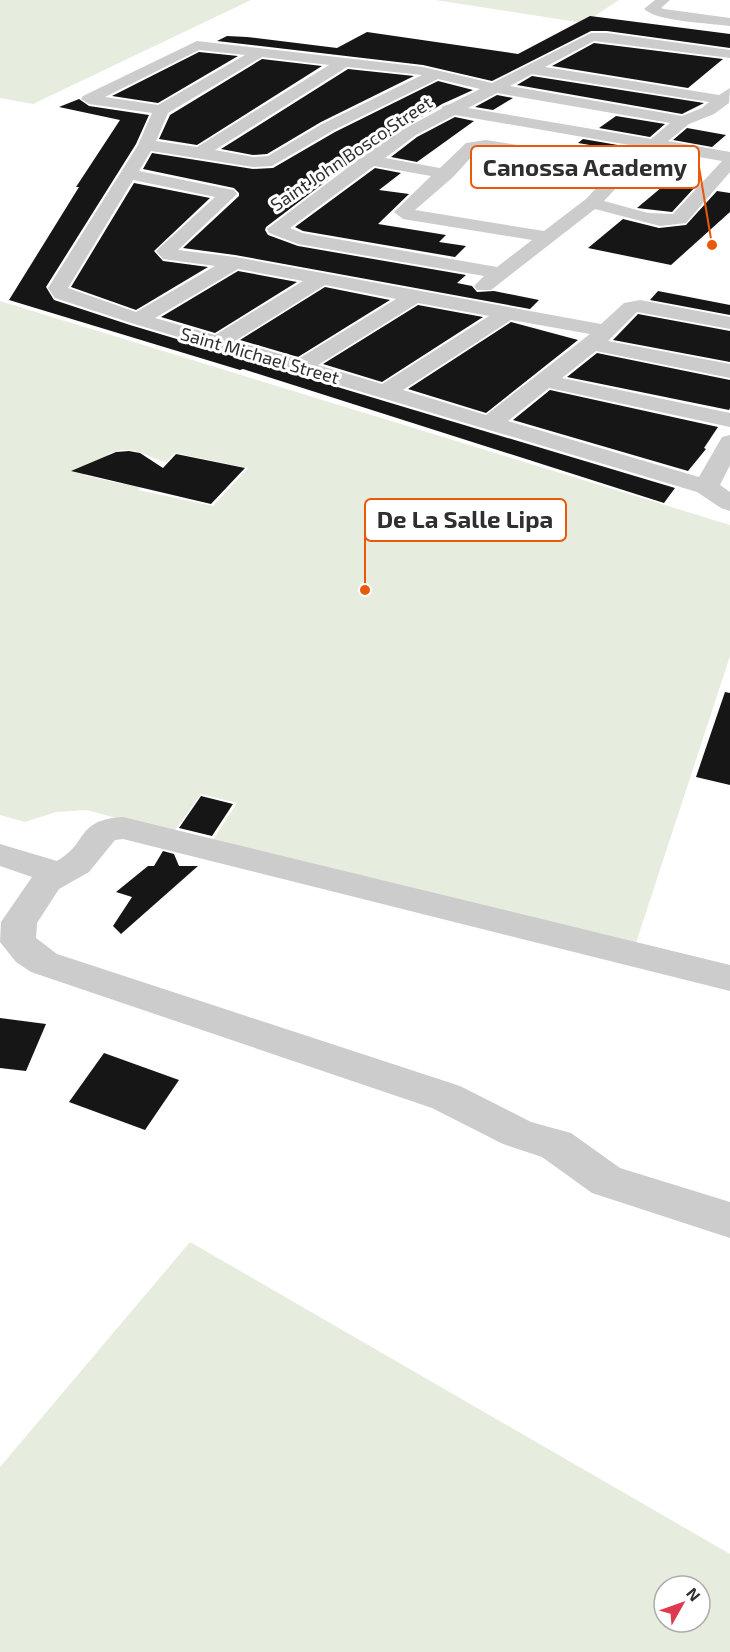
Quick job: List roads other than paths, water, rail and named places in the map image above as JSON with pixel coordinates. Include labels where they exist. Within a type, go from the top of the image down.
[{"type":"street","points":[[663,0],[651,9],[662,13],[728,20]]},
{"type":"street","name":"Saint John Bosco Street","points":[[500,273],[298,238],[276,228],[410,132],[491,87],[591,37],[602,36],[730,54]]},
{"type":"street","name":"Saint John Bosco Street","points":[[161,110],[89,99],[197,45],[344,62],[435,75],[491,87]]},
{"type":"street","points":[[565,51],[589,55]]},
{"type":"street","points":[[161,110],[260,52]]},
{"type":"street","points":[[200,152],[344,62]]},
{"type":"street","points":[[530,69],[727,97]]},
{"type":"street","points":[[146,145],[253,162],[272,161],[328,127],[435,75]]},
{"type":"street","points":[[491,87],[683,121]]},
{"type":"street","points":[[462,305],[592,203],[626,167],[683,121],[705,113],[727,97]]},
{"type":"street","points":[[450,109],[656,143],[730,159],[679,219],[660,220],[592,203]]},
{"type":"street","name":"Saint Michael Street","points":[[161,110],[146,145],[126,174],[58,288],[62,294],[138,319],[706,487],[730,503]]},
{"type":"street","points":[[548,237],[404,214],[403,212],[446,174],[472,147],[486,145],[626,167]]},
{"type":"street","points":[[369,160],[446,174]]},
{"type":"street","points":[[126,174],[228,194],[166,251],[170,255],[235,263],[508,313],[730,371]]},
{"type":"street","points":[[138,319],[235,263]]},
{"type":"street","points":[[218,342],[321,279]]},
{"type":"street","points":[[302,366],[415,296]]},
{"type":"street","points":[[489,424],[599,338],[634,306],[730,323]]},
{"type":"street","points":[[385,392],[508,313]]},
{"type":"street","points":[[546,381],[730,420]]},
{"type":"street","points":[[706,487],[730,441]]},
{"type":"street","points":[[730,978],[123,828],[108,829],[103,832],[77,864],[47,881],[24,912],[17,933],[18,942],[28,953],[44,963],[446,1097],[469,1106],[520,1135],[552,1143],[562,1148],[607,1181],[730,1220]]},
{"type":"street","points":[[0,855],[33,863],[56,875]]},
{"type":"place","name":"Canossa Academy","points":[[712,245]]},
{"type":"place","name":"De La Salle Lipa","points":[[365,590]]}]
